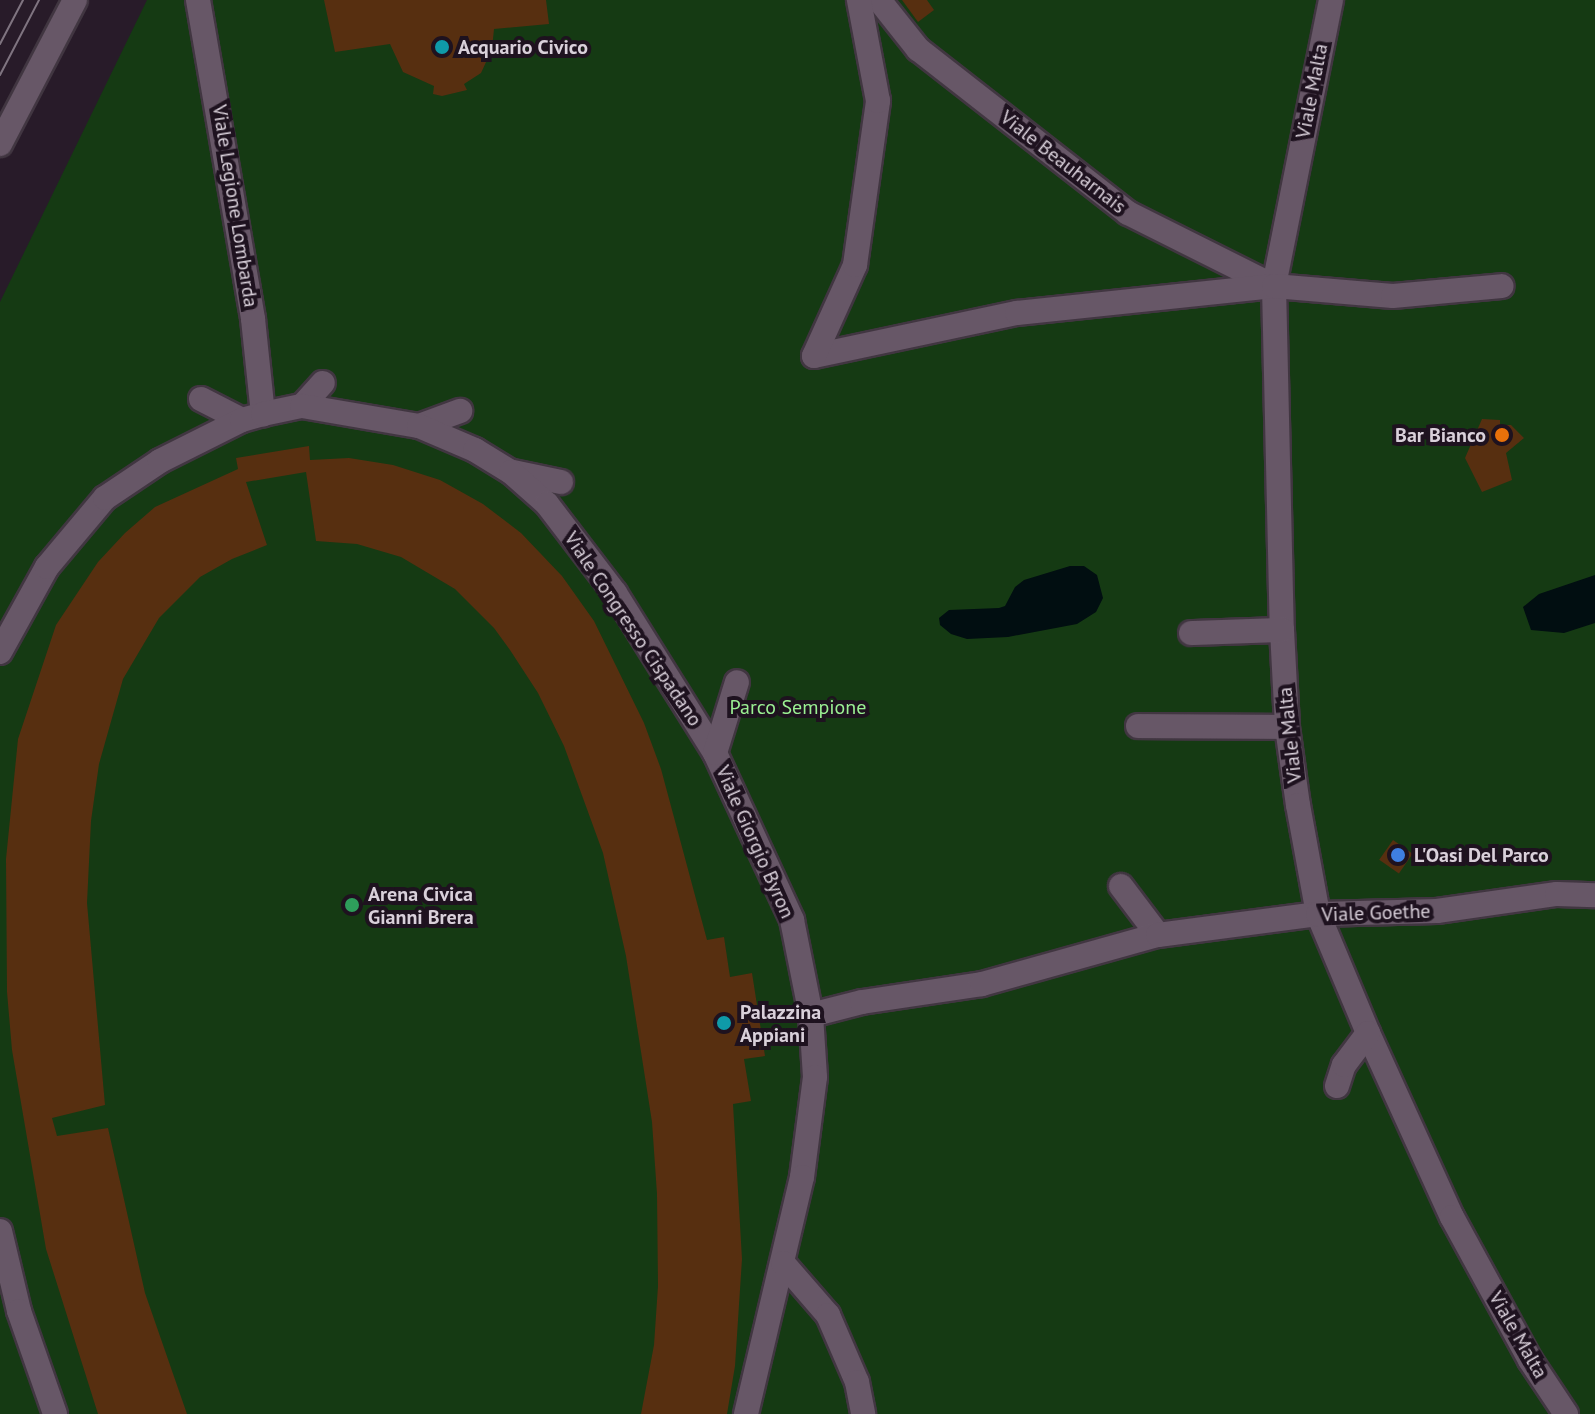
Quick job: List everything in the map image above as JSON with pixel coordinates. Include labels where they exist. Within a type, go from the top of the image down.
[{"type":"street","points":[[0,144],[75,0]]},
{"type":"street","name":"Viale Legione Lombarda","points":[[198,0],[253,319],[252,417]]},
{"type":"street","points":[[859,0],[878,101],[855,265],[814,356],[1017,313],[1274,286],[1393,296],[1502,286]]},
{"type":"street","name":"Viale Beauharnais","points":[[879,0],[918,49],[1128,213],[1274,286]]},
{"type":"street","name":"Viale Malta","points":[[1331,0],[1274,286],[1287,727],[1318,914],[1368,1033],[1452,1217],[1530,1360],[1566,1414]]},
{"type":"street","points":[[302,406],[323,383]]},
{"type":"street","points":[[201,399],[252,417]]},
{"type":"street","name":"Viale Congresso Cispadano","points":[[0,652],[47,567],[105,498],[160,461],[252,417],[302,406],[419,426],[475,450],[511,472],[547,504],[607,583],[715,753]]},
{"type":"street","points":[[419,426],[460,411]]},
{"type":"street","points":[[511,472],[561,482]]},
{"type":"street","points":[[1191,633],[1282,630]]},
{"type":"street","points":[[715,753],[737,682]]},
{"type":"street","points":[[1138,726],[1287,727]]},
{"type":"street","name":"Viale Giorgio Byron","points":[[715,753],[792,920],[811,1015],[815,1077],[802,1177],[746,1414]]},
{"type":"street","points":[[1121,886],[1158,935]]},
{"type":"street","name":"Viale Goethe","points":[[811,1015],[862,1002],[982,984],[1158,935],[1318,914],[1437,911],[1557,894],[1595,895]]},
{"type":"street","points":[[1337,1086],[1344,1065],[1368,1033]]},
{"type":"street","points":[[0,1231],[19,1311],[55,1414]]},
{"type":"street","points":[[783,1263],[828,1315],[857,1382],[863,1414]]},
{"type":"green space","name":"Parco Sempione","points":[[147,0],[1595,0],[1595,1414],[0,1414],[0,302]]},
{"type":"shaded area","points":[[1070,566],[1084,566],[1097,575],[1103,598],[1096,612],[1077,624],[1008,637],[967,639],[951,634],[940,625],[939,618],[949,610],[1005,606],[1015,587],[1024,580]]},
{"type":"shaded area","points":[[1595,575],[1595,623],[1564,633],[1531,630],[1523,607],[1539,594]]},
{"type":"building","name":"Acquario Civico","points":[[324,0],[546,0],[549,24],[494,29],[492,49],[481,73],[464,84],[467,90],[442,96],[433,94],[434,86],[403,72],[390,44],[335,52]]},
{"type":"building","points":[[902,0],[927,0],[934,10],[918,22]]},
{"type":"building","points":[[1482,419],[1500,420],[1500,425],[1511,425],[1524,438],[1506,453],[1512,480],[1482,492],[1465,458]]},
{"type":"building","points":[[309,446],[310,460],[349,458],[393,465],[440,480],[483,504],[521,533],[562,576],[594,621],[644,723],[661,769],[707,940],[724,937],[730,977],[752,973],[765,1056],[744,1059],[751,1101],[733,1104],[742,1259],[735,1366],[727,1414],[641,1414],[654,1345],[658,1286],[652,1122],[626,956],[603,853],[564,746],[538,693],[510,650],[494,628],[455,589],[401,557],[357,544],[316,541],[306,472],[246,482],[267,545],[232,559],[200,577],[159,618],[123,679],[99,764],[91,821],[87,903],[105,1105],[52,1118],[57,1136],[108,1128],[145,1293],[187,1414],[98,1414],[46,1249],[12,1050],[7,992],[6,859],[18,739],[56,625],[98,562],[125,533],[155,507],[238,469],[236,458]]},
{"type":"building","points":[[1393,840],[1413,854],[1399,873],[1379,860]]},
{"type":"tram line","points":[[0,44],[23,0]]},
{"type":"tram line","points":[[0,75],[39,0]]},
{"type":"place","name":"Acquario Civico","points":[[442,47]]},
{"type":"place","name":"Bar Bianco","points":[[1502,435]]},
{"type":"place","name":"L'Oasi Del Parco","points":[[1398,855]]},
{"type":"place","name":"Arena Civica Gianni Brera","points":[[352,905]]},
{"type":"place","name":"Palazzina Appiani","points":[[724,1023]]}]
